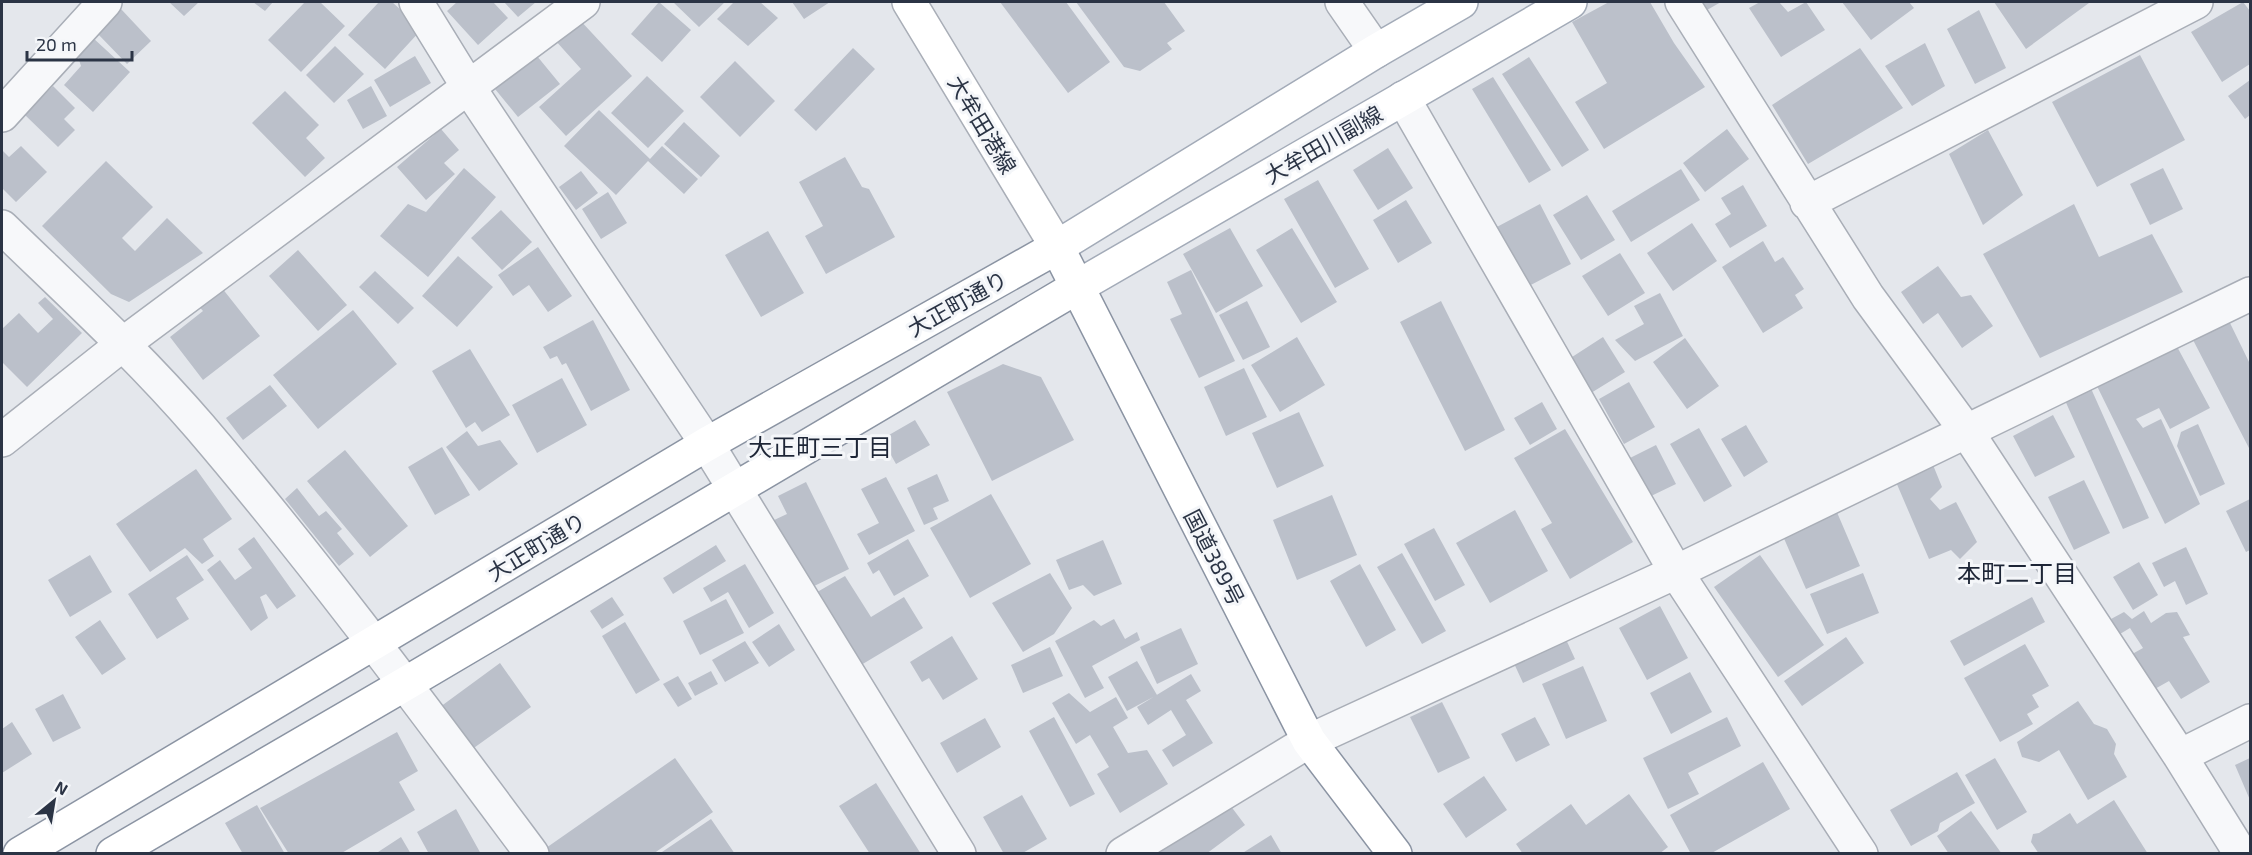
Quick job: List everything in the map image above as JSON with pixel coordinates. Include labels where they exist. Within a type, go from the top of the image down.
[{"type":"main road","name":"大牟田港線","points":[[909,2],[1057,247]]},
{"type":"main road","points":[[1057,247],[1376,51],[1461,2]]},
{"type":"main road","name":"大牟田川副線","points":[[1077,287],[1570,2]]},
{"type":"main road","name":"国道389号","points":[[1057,247],[1309,741],[1395,854]]},
{"type":"main road","name":"大正町通り","points":[[20,854],[707,444],[1057,247]]},
{"type":"main road","name":"大正町通り","points":[[113,854],[1077,287]]},
{"type":"street","points":[[2,115],[105,2]]},
{"type":"street","points":[[416,2],[469,88],[707,444],[959,854]]},
{"type":"street","points":[[2,440],[123,344],[583,2]]},
{"type":"street","points":[[1342,2],[1376,51]]},
{"type":"street","points":[[1682,2],[1868,297],[1967,432],[2180,756],[2241,854]]},
{"type":"street","points":[[1807,203],[2196,2]]},
{"type":"street","points":[[1402,98],[1676,572],[1861,854]]},
{"type":"street","points":[[2,227],[123,344],[199,426],[374,641],[532,854]]},
{"type":"street","points":[[1123,854],[1309,741],[1676,572],[2250,294]]},
{"type":"street","points":[[2180,756],[2250,721]]},
{"type":"building","points":[[169,2],[199,2],[184,16]]},
{"type":"building","points":[[253,2],[273,2],[265,11]]},
{"type":"building","points":[[305,2],[320,2],[345,26],[301,72],[268,40]]},
{"type":"building","points":[[379,2],[392,2],[422,29],[385,69],[348,35]]},
{"type":"building","points":[[457,2],[493,2],[508,18],[478,45],[447,11]]},
{"type":"building","points":[[504,2],[536,2],[518,17]]},
{"type":"building","points":[[659,2],[691,30],[662,62],[631,34]]},
{"type":"building","points":[[673,2],[725,2],[699,27]]},
{"type":"building","points":[[734,2],[760,2],[778,18],[748,46],[717,19]]},
{"type":"building","points":[[792,2],[830,2],[804,19]]},
{"type":"building","points":[[1000,2],[1066,2],[1110,62],[1068,93]]},
{"type":"building","points":[[1076,2],[1164,2],[1185,31],[1167,43],[1172,49],[1140,71],[1124,67]]},
{"type":"building","points":[[1609,2],[1650,2],[1674,43],[1705,87],[1604,149],[1575,102],[1607,83],[1572,22]]},
{"type":"building","points":[[1702,2],[1721,2],[1707,10]]},
{"type":"building","points":[[1760,2],[1779,2],[1788,12],[1806,2],[1825,30],[1781,57],[1749,8]]},
{"type":"building","points":[[1842,2],[1909,2],[1914,8],[1871,40]]},
{"type":"building","points":[[1994,2],[2088,2],[2089,3],[2026,49]]},
{"type":"building","points":[[2243,2],[2250,11],[2250,64],[2222,82],[2191,32]]},
{"type":"building","points":[[121,9],[151,41],[127,64],[97,33]]},
{"type":"building","points":[[1979,10],[2006,68],[1975,84],[1947,29]]},
{"type":"building","points":[[578,18],[632,76],[566,136],[539,107],[581,69],[555,40]]},
{"type":"building","points":[[92,37],[130,72],[93,112],[64,85],[81,66],[77,54]]},
{"type":"building","points":[[1925,43],[1945,86],[1912,106],[1885,66]]},
{"type":"building","points":[[335,46],[364,74],[334,103],[306,75]]},
{"type":"building","points":[[853,48],[875,69],[816,131],[794,110]]},
{"type":"building","points":[[1860,48],[1903,108],[1808,164],[1772,105]]},
{"type":"building","points":[[2140,55],[2185,140],[2097,187],[2052,102]]},
{"type":"building","points":[[415,56],[431,83],[390,107],[374,80]]},
{"type":"building","points":[[537,56],[560,84],[518,117],[495,89]]},
{"type":"building","points":[[1529,57],[1589,150],[1562,167],[1502,74]]},
{"type":"building","points":[[735,61],[775,101],[740,137],[700,97]]},
{"type":"building","points":[[647,76],[684,111],[648,148],[611,113]]},
{"type":"building","points":[[1493,77],[1551,170],[1529,183],[1472,89]]},
{"type":"building","points":[[2250,80],[2250,115],[2245,119],[2228,96]]},
{"type":"building","points":[[53,86],[75,108],[64,119],[75,130],[58,147],[25,115]]},
{"type":"building","points":[[371,86],[387,116],[363,129],[347,100]]},
{"type":"building","points":[[285,91],[319,125],[306,138],[325,158],[305,177],[252,123]]},
{"type":"building","points":[[599,110],[650,159],[662,146],[698,179],[684,194],[648,161],[616,195],[564,146]]},
{"type":"building","points":[[684,122],[720,156],[701,177],[664,144]]},
{"type":"building","points":[[441,129],[459,150],[444,163],[455,174],[426,200],[397,167]]},
{"type":"building","points":[[1727,129],[1749,159],[1705,192],[1683,163]]},
{"type":"building","points":[[1988,130],[2023,195],[1983,225],[1949,154]]},
{"type":"building","points":[[21,146],[47,172],[16,202],[2,188],[2,150],[9,157]]},
{"type":"building","points":[[1388,148],[1413,188],[1378,210],[1353,170]]},
{"type":"building","points":[[845,157],[862,187],[869,189],[895,237],[826,274],[805,236],[823,226],[799,182]]},
{"type":"building","points":[[106,161],[153,207],[122,238],[135,251],[167,218],[203,253],[129,302],[111,294],[42,226]]},
{"type":"building","points":[[464,168],[496,197],[428,277],[380,236],[408,204],[426,212]]},
{"type":"building","points":[[2163,168],[2183,209],[2150,225],[2130,184]]},
{"type":"building","points":[[1681,169],[1700,200],[1631,242],[1612,211]]},
{"type":"building","points":[[581,171],[598,193],[576,210],[559,187]]},
{"type":"building","points":[[1318,180],[1369,269],[1335,288],[1284,199]]},
{"type":"building","points":[[1743,185],[1767,226],[1730,248],[1715,224],[1731,214],[1721,198]]},
{"type":"building","points":[[608,192],[627,223],[601,239],[582,209]]},
{"type":"building","points":[[1587,195],[1615,240],[1581,260],[1553,215]]},
{"type":"building","points":[[1406,200],[1432,243],[1398,263],[1373,220]]},
{"type":"building","points":[[1540,204],[1571,264],[1525,288],[1493,229]]},
{"type":"building","points":[[2074,204],[2099,257],[2152,234],[2183,292],[2040,358],[1983,254]]},
{"type":"building","points":[[501,210],[532,242],[502,270],[471,238]]},
{"type":"building","points":[[1692,223],[1717,261],[1673,291],[1647,253]]},
{"type":"building","points":[[1230,228],[1263,286],[1216,313],[1183,254]]},
{"type":"building","points":[[1292,228],[1337,302],[1301,323],[1256,250]]},
{"type":"building","points":[[768,231],[804,293],[761,317],[725,255]]},
{"type":"building","points":[[1763,241],[1775,262],[1783,257],[1804,289],[1795,295],[1803,308],[1763,333],[1722,267]]},
{"type":"building","points":[[538,247],[572,296],[548,312],[529,285],[513,296],[498,275]]},
{"type":"building","points":[[298,250],[347,305],[318,331],[269,276]]},
{"type":"building","points":[[1620,253],[1645,293],[1608,316],[1582,276]]},
{"type":"building","points":[[458,256],[493,287],[457,327],[422,296]]},
{"type":"building","points":[[1938,266],[1961,297],[1971,295],[1993,326],[1962,348],[1938,313],[1923,324],[1901,292]]},
{"type":"building","points":[[1191,270],[1235,361],[1199,378],[1170,319],[1182,314],[1167,282]]},
{"type":"building","points":[[375,271],[414,308],[398,324],[359,287]]},
{"type":"building","points":[[218,283],[260,336],[203,380],[170,337],[203,311],[194,301]]},
{"type":"building","points":[[1660,293],[1683,336],[1635,361],[1615,340],[1644,324],[1634,306]]},
{"type":"building","points":[[45,297],[82,333],[27,387],[2,362],[2,329],[19,313],[38,333],[53,319],[38,303]]},
{"type":"building","points":[[1247,301],[1270,347],[1243,360],[1219,315]]},
{"type":"building","points":[[1441,301],[1505,430],[1465,451],[1400,322]]},
{"type":"building","points":[[353,310],[397,364],[318,429],[273,375]]},
{"type":"building","points":[[593,320],[630,390],[591,411],[566,363],[562,365],[557,356],[550,359],[543,347]]},
{"type":"building","points":[[2230,323],[2250,364],[2250,450],[2192,338]]},
{"type":"building","points":[[1297,337],[1325,385],[1280,412],[1251,365]]},
{"type":"building","points":[[1603,337],[1625,372],[1591,393],[1569,359]]},
{"type":"building","points":[[1685,338],[1719,386],[1687,409],[1653,362]]},
{"type":"building","points":[[2174,341],[2210,408],[2170,429],[2159,408],[2136,419],[2143,428],[2161,419],[2200,504],[2165,524],[2093,378]]},
{"type":"building","points":[[470,349],[510,415],[482,432],[475,422],[466,428],[432,371]]},
{"type":"building","points":[[1003,364],[1041,377],[1074,440],[992,481],[947,392]]},
{"type":"building","points":[[1244,368],[1267,417],[1226,436],[1204,387]]},
{"type":"building","points":[[562,378],[587,425],[537,453],[512,405]]},
{"type":"building","points":[[1629,382],[1655,427],[1624,444],[1599,399]]},
{"type":"building","points":[[2089,384],[2149,518],[2123,529],[2063,396]]},
{"type":"building","points":[[270,385],[287,406],[243,440],[226,418]]},
{"type":"building","points":[[1542,402],[1557,429],[1530,445],[1514,418]]},
{"type":"building","points":[[1299,412],[1324,466],[1277,488],[1252,433]]},
{"type":"building","points":[[2053,415],[2075,457],[2035,477],[2013,436]]},
{"type":"building","points":[[915,420],[930,445],[896,464],[882,439]]},
{"type":"building","points":[[2198,424],[2225,484],[2200,496],[2177,446],[2181,432]]},
{"type":"building","points":[[1746,425],[1768,462],[1744,477],[1721,439]]},
{"type":"building","points":[[1699,428],[1732,486],[1704,502],[1670,444]]},
{"type":"building","points":[[1565,429],[1633,542],[1570,579],[1541,529],[1552,523],[1514,458]]},
{"type":"building","points":[[467,431],[478,446],[500,440],[518,464],[479,491],[446,447]]},
{"type":"building","points":[[1656,445],[1676,484],[1649,497],[1630,458]]},
{"type":"building","points":[[442,447],[470,495],[435,515],[408,467]]},
{"type":"building","points":[[345,450],[408,526],[370,557],[307,481]]},
{"type":"building","points":[[1933,465],[1942,487],[1930,499],[1940,510],[1956,502],[1977,542],[1960,559],[1951,550],[1929,559],[1896,482]]},
{"type":"building","points":[[196,469],[232,519],[203,539],[214,556],[202,564],[185,548],[150,572],[116,524]]},
{"type":"building","points":[[937,474],[949,501],[933,508],[938,519],[924,525],[907,488]]},
{"type":"building","points":[[886,477],[915,531],[869,555],[857,534],[879,523],[861,489]]},
{"type":"building","points":[[2084,480],[2110,533],[2074,550],[2048,497]]},
{"type":"building","points":[[806,482],[849,569],[806,590],[772,521],[787,514],[778,496]]},
{"type":"building","points":[[297,488],[319,516],[326,511],[342,529],[337,533],[354,554],[339,566],[285,499]]},
{"type":"building","points":[[991,494],[1031,564],[970,598],[930,528]]},
{"type":"building","points":[[1332,495],[1357,555],[1297,580],[1273,520]]},
{"type":"building","points":[[2250,499],[2250,550],[2246,552],[2226,511]]},
{"type":"building","points":[[1515,510],[1548,571],[1490,603],[1456,543]]},
{"type":"building","points":[[1836,510],[1860,566],[1806,589],[1779,527]]},
{"type":"building","points":[[1434,528],[1465,585],[1435,601],[1404,544]]},
{"type":"building","points":[[254,537],[296,596],[277,609],[266,594],[260,597],[268,618],[251,631],[207,570],[220,560],[235,580],[252,568],[238,549]]},
{"type":"building","points":[[908,539],[929,576],[894,596],[879,570],[873,574],[867,563]]},
{"type":"building","points":[[1103,540],[1122,584],[1094,596],[1083,585],[1069,590],[1056,560]]},
{"type":"building","points":[[716,545],[726,561],[673,594],[663,578]]},
{"type":"building","points":[[2186,547],[2208,594],[2186,605],[2175,581],[2164,587],[2152,563]]},
{"type":"building","points":[[1402,553],[1446,631],[1422,644],[1377,567]]},
{"type":"building","points":[[90,555],[112,592],[70,617],[48,580]]},
{"type":"building","points":[[187,555],[204,580],[176,598],[189,619],[157,639],[128,594]]},
{"type":"building","points":[[1760,555],[1824,645],[1778,677],[1714,587]]},
{"type":"building","points":[[2139,562],[2158,595],[2133,610],[2113,577]]},
{"type":"building","points":[[745,564],[774,613],[749,628],[728,592],[711,602],[703,588]]},
{"type":"building","points":[[1360,564],[1396,630],[1366,647],[1330,581]]},
{"type":"building","points":[[1050,573],[1072,608],[1054,634],[1023,652],[992,603]]},
{"type":"building","points":[[1863,573],[1879,613],[1827,634],[1810,594]]},
{"type":"building","points":[[845,576],[871,617],[904,597],[923,628],[856,668],[812,595]]},
{"type":"building","points":[[612,597],[624,615],[602,629],[590,611]]},
{"type":"building","points":[[2032,597],[2045,622],[1964,666],[1950,641]]},
{"type":"building","points":[[726,599],[744,633],[700,655],[683,621]]},
{"type":"building","points":[[1660,606],[1688,658],[1647,680],[1619,628]]},
{"type":"building","points":[[2144,611],[2151,623],[2166,613],[2177,612],[2190,635],[2183,637],[2210,682],[2181,699],[2169,681],[2153,690],[2125,658],[2143,648],[2130,628],[2120,634],[2111,619],[2124,612],[2132,619]]},
{"type":"building","points":[[1114,619],[1125,639],[1137,632],[1140,640],[1092,666],[1104,688],[1085,698],[1055,641],[1094,620],[1101,626]]},
{"type":"building","points":[[100,620],[126,659],[102,675],[75,637]]},
{"type":"building","points":[[625,622],[660,680],[636,694],[602,636]]},
{"type":"building","points":[[1558,622],[1575,659],[1523,683],[1506,646]]},
{"type":"building","points":[[779,624],[795,650],[769,667],[752,642]]},
{"type":"building","points":[[1181,628],[1198,664],[1157,684],[1140,647]]},
{"type":"building","points":[[952,636],[978,679],[943,700],[929,678],[922,682],[910,662]]},
{"type":"building","points":[[1846,637],[1864,663],[1802,706],[1784,681]]},
{"type":"building","points":[[745,641],[759,663],[725,682],[712,660]]},
{"type":"building","points":[[2025,644],[2049,686],[2032,695],[2039,707],[2027,714],[2033,724],[2000,742],[1964,678]]},
{"type":"building","points":[[1050,647],[1063,676],[1023,693],[1011,665]]},
{"type":"building","points":[[1137,661],[1157,695],[1127,711],[1108,677]]},
{"type":"building","points":[[500,663],[531,707],[471,750],[440,707]]},
{"type":"building","points":[[1583,666],[1607,721],[1566,739],[1542,684]]},
{"type":"building","points":[[711,671],[718,684],[695,696],[688,683]]},
{"type":"building","points":[[1690,672],[1712,712],[1671,734],[1650,693]]},
{"type":"building","points":[[1191,674],[1201,691],[1186,700],[1213,743],[1173,767],[1162,750],[1186,735],[1171,710],[1148,725],[1137,707]]},
{"type":"building","points":[[678,676],[692,699],[678,707],[663,684]]},
{"type":"building","points":[[1069,693],[1090,712],[1116,697],[1128,718],[1113,727],[1128,753],[1147,750],[1168,784],[1120,813],[1097,774],[1109,767],[1090,735],[1076,744],[1052,703]]},
{"type":"building","points":[[63,694],[81,728],[53,742],[35,709]]},
{"type":"building","points":[[2078,701],[2094,724],[2107,729],[2116,744],[2114,754],[2127,777],[2088,800],[2059,750],[2039,762],[2022,757],[2017,742]]},
{"type":"building","points":[[1442,702],[1470,758],[1438,773],[1410,717]]},
{"type":"building","points":[[1054,717],[1095,794],[1070,807],[1029,731]]},
{"type":"building","points":[[1535,717],[1550,745],[1516,762],[1501,734]]},
{"type":"building","points":[[1727,717],[1741,746],[1688,773],[1699,794],[1668,809],[1643,758]]},
{"type":"building","points":[[985,718],[1001,747],[957,773],[940,743]]},
{"type":"building","points":[[12,722],[32,754],[2,773],[2,729]]},
{"type":"building","points":[[397,732],[418,771],[399,782],[415,810],[340,854],[289,854],[260,808]]},
{"type":"building","points":[[675,758],[713,812],[653,854],[550,854],[546,848]]},
{"type":"building","points":[[1995,758],[2027,812],[1997,830],[1965,775]]},
{"type":"building","points":[[2250,758],[2250,800],[2235,765]]},
{"type":"building","points":[[1763,762],[1790,809],[1710,854],[1691,854],[1670,815]]},
{"type":"building","points":[[1957,772],[1975,803],[1940,823],[1938,831],[1911,846],[1890,810]]},
{"type":"building","points":[[1484,776],[1507,810],[1466,838],[1443,804]]},
{"type":"building","points":[[876,783],[921,854],[870,854],[839,806]]},
{"type":"building","points":[[1218,789],[1245,825],[1206,854],[1163,854],[1151,837]]},
{"type":"building","points":[[1629,794],[1668,847],[1659,854],[1523,854],[1516,844],[1571,804],[1586,825]]},
{"type":"building","points":[[1022,795],[1047,839],[1021,854],[1004,854],[983,817]]},
{"type":"building","points":[[2114,800],[2148,854],[2039,854],[2031,842],[2033,834],[2039,833],[2070,813],[2077,824]]},
{"type":"building","points":[[257,805],[285,854],[243,854],[225,823]]},
{"type":"building","points":[[456,809],[481,854],[429,854],[417,832]]},
{"type":"building","points":[[1971,811],[2002,854],[1949,854],[1937,836]]},
{"type":"building","points":[[711,819],[735,854],[659,854]]},
{"type":"building","points":[[1271,835],[1282,854],[1241,854]]},
{"type":"building","points":[[401,837],[411,854],[375,854]]},
{"type":"district","name":"大正町三丁目","points":[[820,446]]},
{"type":"district","name":"本町二丁目","points":[[2017,572]]}]
